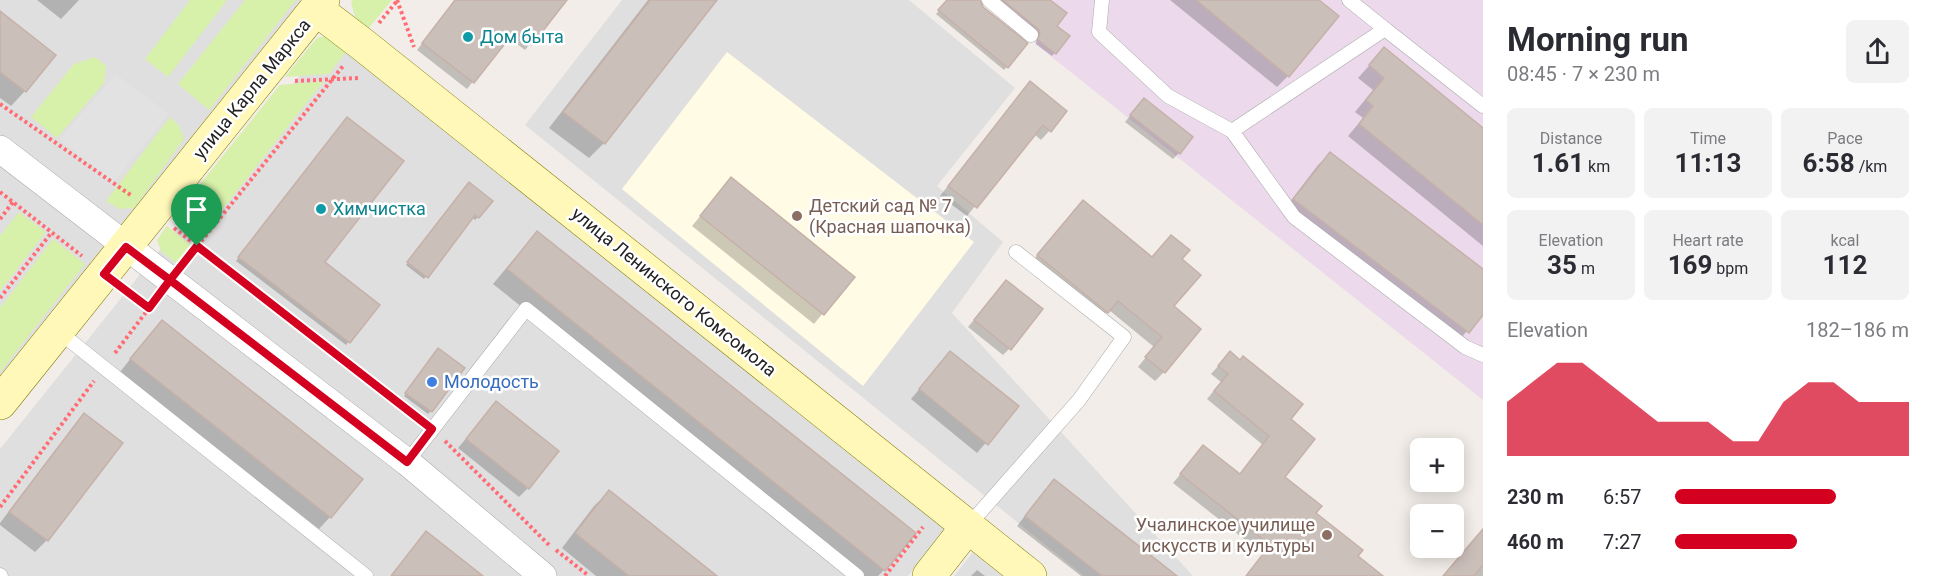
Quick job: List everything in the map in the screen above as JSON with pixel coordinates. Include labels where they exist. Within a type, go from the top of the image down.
[{"type":"street","name":"улица Ленинского Комсомола","points":[[320,5],[362,44],[1030,576]]},
{"type":"street","name":"улица Карла Маркса","points":[[0,403],[320,5]]},
{"type":"street","points":[[0,149],[407,462],[543,576]]},
{"type":"street","points":[[929,576],[968,526]]},
{"type":"lane","points":[[989,0],[1031,35]]},
{"type":"lane","points":[[1102,0],[1099,32],[1168,96],[1232,131],[1294,217],[1465,347],[1483,355]]},
{"type":"lane","points":[[1349,0],[1483,106]]},
{"type":"lane","points":[[1232,131],[1385,29]]},
{"type":"lane","points":[[968,526],[1079,400],[1124,338],[1016,252]]},
{"type":"lane","points":[[407,462],[526,309],[857,576]]},
{"type":"lane","points":[[58,331],[360,574]]},
{"type":"path","points":[[0,507],[170,280],[397,0]]},
{"type":"path","points":[[0,104],[154,211],[432,429],[550,545],[589,576]]},
{"type":"path","points":[[0,192],[149,308]]},
{"type":"path","points":[[0,219],[13,202]]},
{"type":"path","points":[[0,298],[52,232]]},
{"type":"path","points":[[885,576],[925,525]]},
{"type":"shaded area","points":[[0,0],[303,0],[0,378]]},
{"type":"shaded area","points":[[622,0],[909,0],[1015,88],[937,186],[1003,242],[952,313],[1193,576],[1084,576],[525,125]]},
{"type":"shaded area","points":[[986,0],[1483,0],[1483,400],[1038,46]]},
{"type":"shaded area","points":[[333,34],[946,528],[908,576],[0,576],[0,449]]},
{"type":"shaded area","name":"Детский сад № 7 (Красная шапочка)","points":[[727,52],[974,242],[863,386],[622,189]]},
{"type":"shaded area","points":[[116,74],[169,114],[113,183],[59,139]]},
{"type":"shaded area","points":[[973,553],[1002,576],[954,576]]},
{"type":"green space","points":[[190,0],[227,0],[168,77],[145,59]]},
{"type":"green space","points":[[245,0],[296,0],[209,110],[178,84]]},
{"type":"green space","points":[[353,0],[392,0],[367,30],[355,17],[351,2]]},
{"type":"green space","points":[[329,35],[348,49],[329,74],[285,77],[317,38]]},
{"type":"green space","points":[[95,57],[106,66],[104,83],[57,138],[31,117],[74,64]]},
{"type":"green space","points":[[324,81],[198,240],[172,219],[280,85]]},
{"type":"green space","points":[[170,117],[179,126],[184,139],[134,208],[119,209],[106,201]]},
{"type":"green space","points":[[19,212],[46,232],[0,291],[0,236]]},
{"type":"green space","points":[[167,226],[193,247],[179,265],[161,251],[157,240]]},
{"type":"green space","points":[[53,239],[85,264],[0,372],[0,308]]},
{"type":"building","name":"Дом быта","points":[[455,0],[567,0],[532,45],[515,31],[474,83],[422,43]]},
{"type":"building","points":[[650,0],[717,0],[605,144],[563,112]]},
{"type":"building","points":[[947,0],[980,0],[983,7],[1028,43],[1008,68],[938,10]]},
{"type":"building","points":[[1003,0],[1050,0],[1067,13],[1057,26],[1070,36],[1056,54],[1038,40],[1040,32],[1037,28]]},
{"type":"building","points":[[1196,0],[1319,0],[1339,16],[1289,77]]},
{"type":"building","points":[[0,11],[56,55],[26,92],[0,72]]},
{"type":"building","points":[[1384,47],[1483,128],[1483,225],[1359,124],[1373,106],[1366,100],[1384,78],[1369,65]]},
{"type":"building","points":[[1030,81],[1067,111],[1051,132],[1043,125],[977,208],[948,186]]},
{"type":"building","points":[[1144,98],[1193,137],[1180,154],[1130,115]]},
{"type":"building","name":"Химчистка","points":[[347,117],[404,161],[325,262],[380,305],[350,343],[238,257]]},
{"type":"building","points":[[1330,152],[1483,269],[1483,315],[1469,333],[1293,199]]},
{"type":"building","points":[[731,177],[855,277],[824,315],[700,216]]},
{"type":"building","points":[[469,182],[493,201],[479,218],[475,215],[428,278],[407,262]]},
{"type":"building","points":[[1083,200],[1152,257],[1171,235],[1190,250],[1182,259],[1201,275],[1174,306],[1201,329],[1165,373],[1145,357],[1162,337],[1118,301],[1108,313],[1037,255]]},
{"type":"building","points":[[537,231],[916,533],[885,571],[507,269]]},
{"type":"building","points":[[1006,280],[1043,309],[1011,350],[974,320]]},
{"type":"building","points":[[162,320],[363,479],[331,518],[130,359]]},
{"type":"building","points":[[438,348],[465,368],[432,412],[405,393]]},
{"type":"building","points":[[950,351],[1019,406],[988,445],[919,389]]},
{"type":"building","points":[[1230,351],[1240,360],[1243,356],[1303,404],[1291,419],[1315,439],[1285,477],[1322,506],[1316,513],[1363,550],[1358,556],[1383,576],[1246,576],[1270,545],[1180,474],[1203,445],[1240,474],[1269,436],[1214,391],[1228,374],[1218,366]]},
{"type":"building","points":[[496,401],[559,451],[529,489],[466,439]]},
{"type":"building","points":[[84,413],[123,443],[48,541],[9,512]]},
{"type":"building","points":[[1054,479],[1177,576],[1102,576],[1025,516]]},
{"type":"building","points":[[609,490],[717,576],[629,576],[575,533]]},
{"type":"building","points":[[1483,529],[1483,565],[1474,576],[1443,576],[1458,558],[1464,558],[1464,551]]},
{"type":"building","points":[[426,531],[483,576],[391,576]]},
{"type":"place","name":"Дом быта","points":[[468,37]]},
{"type":"place","name":"Химчистка","points":[[321,209]]},
{"type":"place","name":"Детский сад № 7 (Красная шапочка)","points":[[797,216]]},
{"type":"place","name":"Молодость","points":[[432,382]]},
{"type":"place","name":"Учалинское училище искусств и культуры","points":[[1327,535]]},
{"type":"route","points":[[197,246],[170,280],[126,247],[104,274],[149,308],[170,280],[407,462],[432,429],[197,246]]}]
